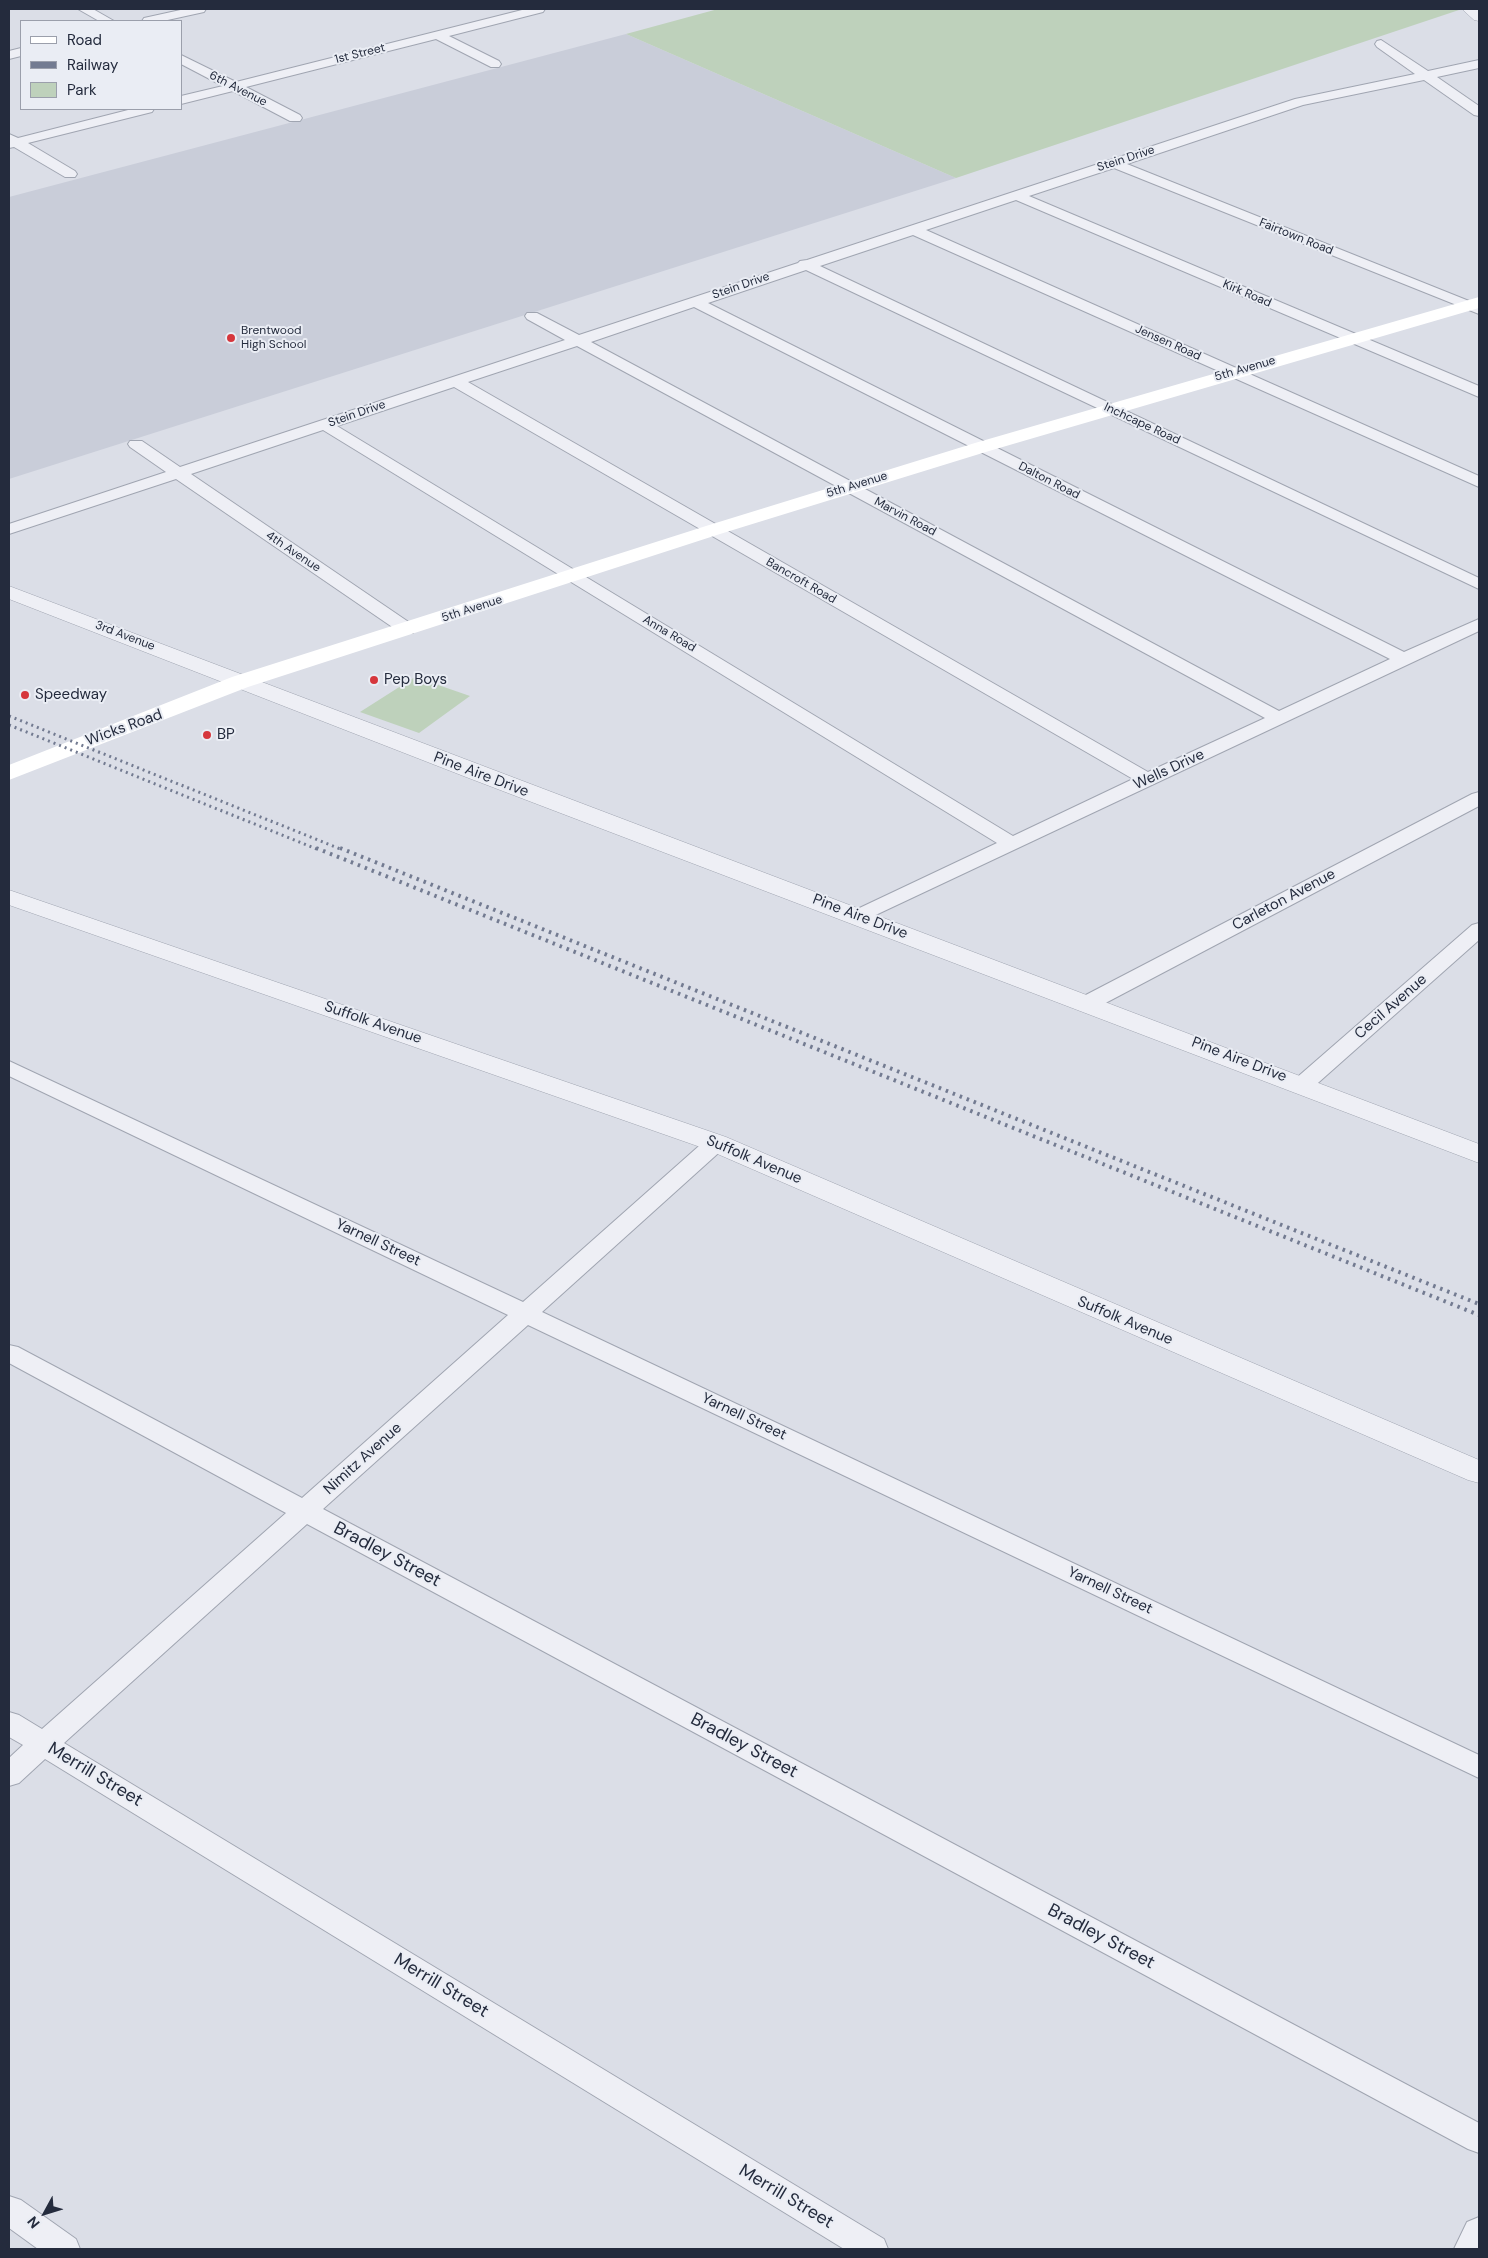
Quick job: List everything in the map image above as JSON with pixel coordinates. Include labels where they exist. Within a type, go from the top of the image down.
[{"type":"main road","name":"5th Avenue","points":[[240,682],[713,530],[982,447],[1233,372],[1475,306]]},
{"type":"main road","name":"Wicks Road","points":[[9,773],[67,749],[195,702],[240,682]]},
{"type":"street","points":[[84,9],[106,20]]},
{"type":"street","points":[[152,20],[200,9]]},
{"type":"street","name":"1st Street","points":[[182,100],[539,9]]},
{"type":"street","points":[[1469,9],[1479,17]]},
{"type":"street","points":[[438,35],[496,64]]},
{"type":"street","points":[[1381,44],[1479,112]]},
{"type":"street","name":"6th Avenue","points":[[182,60],[296,118]]},
{"type":"street","name":"Stein Drive","points":[[9,529],[805,264],[1300,102],[1479,64]]},
{"type":"street","points":[[11,142],[143,110]]},
{"type":"street","points":[[11,142],[70,174]]},
{"type":"street","name":"Fairtown Road","points":[[1113,163],[1475,306]]},
{"type":"street","name":"Kirk Road","points":[[1015,195],[1479,392]]},
{"type":"street","name":"Jensen Road","points":[[912,229],[1479,482]]},
{"type":"street","name":"Inchcape Road","points":[[805,264],[1479,584]]},
{"type":"street","name":"Dalton Road","points":[[694,302],[1404,659]]},
{"type":"street","name":"Marvin Road","points":[[532,316],[1279,718]]},
{"type":"street","name":"Bancroft Road","points":[[455,381],[1148,780]]},
{"type":"street","name":"Anna Road","points":[[325,425],[1012,844]]},
{"type":"street","name":"4th Avenue","points":[[136,444],[407,629]]},
{"type":"street","name":"3rd Avenue","points":[[9,592],[240,682]]},
{"type":"street","name":"Wells Drive","points":[[858,916],[1479,624]]},
{"type":"street","name":"Pine Aire Drive","points":[[240,682],[1088,1003],[1479,1154]]},
{"type":"street","name":"Carleton Avenue","points":[[1088,1003],[1479,798]]},
{"type":"street","name":"Suffolk Avenue","points":[[9,897],[716,1143],[1479,1472]]},
{"type":"street","name":"Cecil Avenue","points":[[1302,1085],[1479,929]]},
{"type":"street","name":"Yarnell Street","points":[[9,1068],[1479,1767]]},
{"type":"street","name":"Nimitz Avenue","points":[[9,1775],[716,1143]]},
{"type":"street","name":"Bradley Street","points":[[9,1353],[1479,2139]]},
{"type":"street","name":"Merrill Street","points":[[9,1723],[872,2249]]},
{"type":"street","points":[[9,2210],[64,2249]]},
{"type":"street","points":[[1470,2249],[1479,2232]]},
{"type":"shaded area","name":"Brentwood High School","points":[[626,34],[956,178],[9,479],[9,197]]},
{"type":"green space","points":[[718,9],[1459,10],[956,178],[626,34]]},
{"type":"green space","points":[[415,677],[470,696],[419,733],[360,712]]},
{"type":"railway","points":[[9,716],[343,850]]},
{"type":"railway","points":[[9,725],[319,850]]},
{"type":"railway","points":[[316,848],[1479,1315]]},
{"type":"railway","points":[[340,848],[1479,1304]]},
{"type":"place","name":"Brentwood High School","points":[[231,338]]},
{"type":"place","name":"Pep Boys","points":[[374,680]]},
{"type":"place","name":"Speedway","points":[[25,695]]},
{"type":"place","name":"BP","points":[[207,735]]}]
